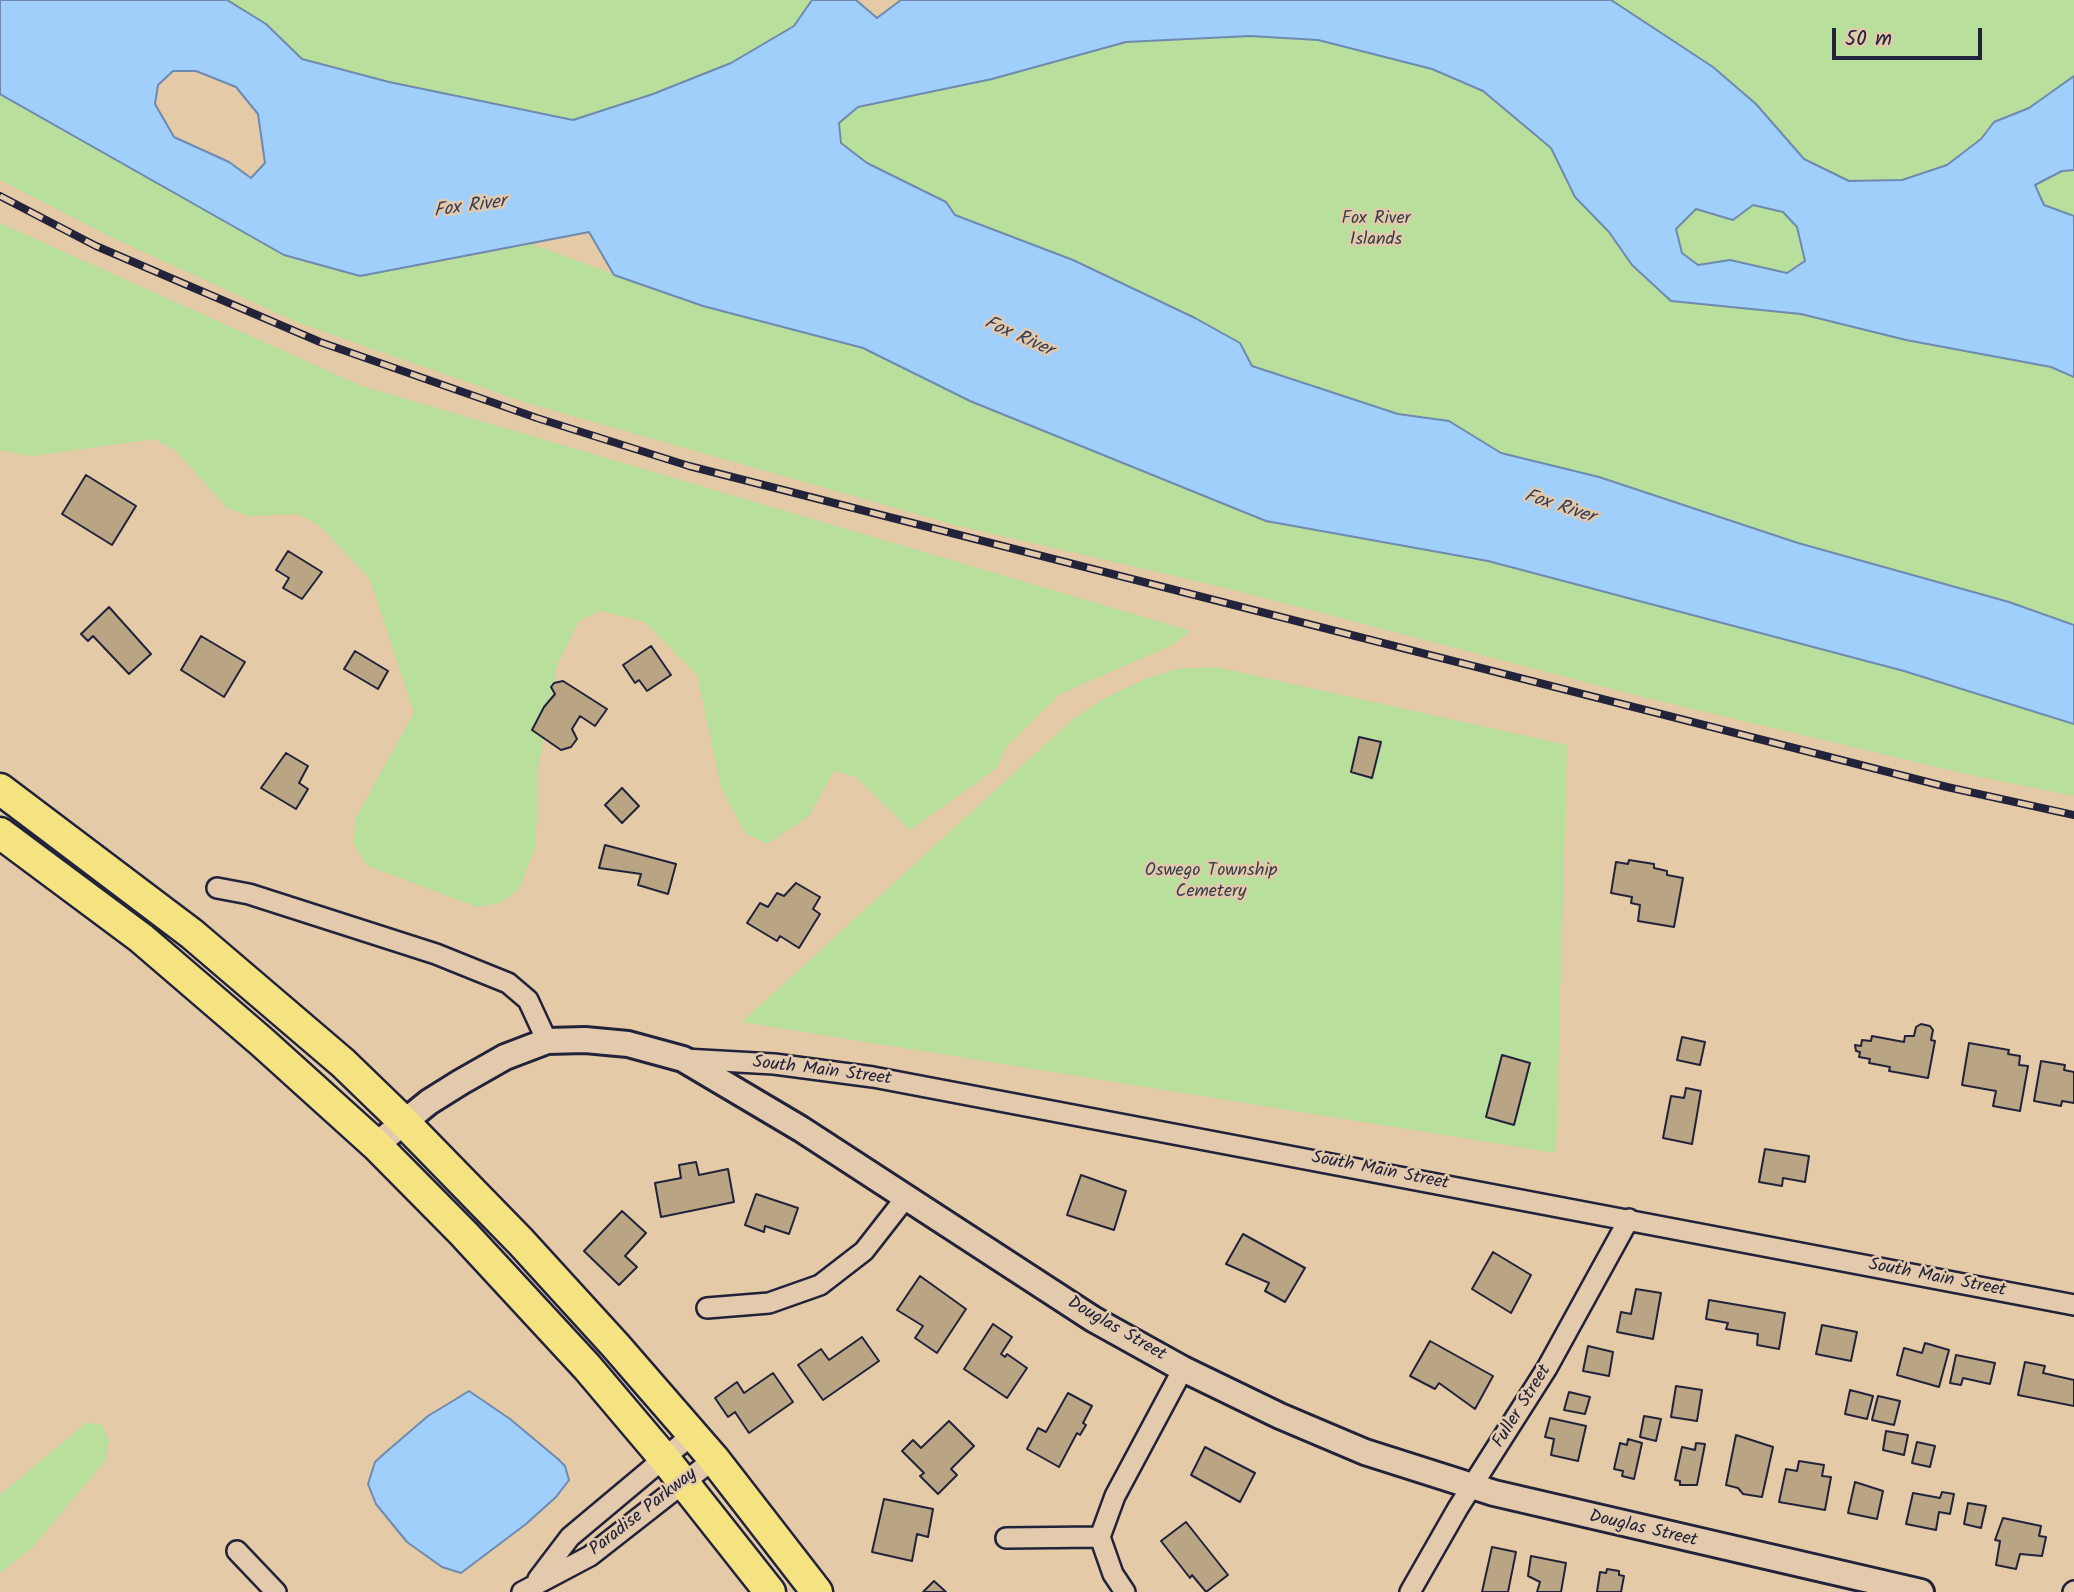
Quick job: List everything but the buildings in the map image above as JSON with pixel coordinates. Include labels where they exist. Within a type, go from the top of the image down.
[{"type":"main road","points":[[0,789],[192,934],[315,1038],[404,1122],[522,1242],[693,1434],[817,1592]]},
{"type":"main road","points":[[0,833],[141,938],[376,1145],[511,1285],[664,1458],[769,1592]]},
{"type":"street","points":[[217,888],[249,894],[436,954],[508,983],[528,1000],[547,1041]]},
{"type":"street","name":"Douglas Street","points":[[376,1145],[461,1082],[505,1057],[547,1041],[585,1040],[628,1044],[682,1059],[906,1196],[1093,1319],[1182,1369],[1365,1452],[1558,1511],[1921,1592]]},
{"type":"street","name":"South Main Street","points":[[682,1059],[774,1064],[873,1077],[2074,1305]]},
{"type":"street","points":[[706,1308],[769,1303],[820,1285],[864,1251],[906,1196]]},
{"type":"street","name":"Fuller Street","points":[[1410,1592],[1547,1368],[1629,1219]]},
{"type":"street","points":[[1125,1592],[1113,1574],[1100,1537],[1115,1496],[1182,1369]]},
{"type":"street","name":"Paradise Parkway","points":[[528,1587],[570,1537],[693,1434]]},
{"type":"street","name":"Paradise Parkway","points":[[528,1587],[590,1556],[713,1459]]},
{"type":"street","points":[[1006,1538],[1100,1537]]},
{"type":"street","points":[[237,1551],[276,1592]]},
{"type":"green space","points":[[227,0],[813,1],[794,26],[731,63],[653,94],[573,120],[389,82],[302,59],[266,24]]},
{"type":"green space","points":[[1611,0],[2074,0],[2074,76],[2029,108],[1994,122],[1981,139],[1947,165],[1902,180],[1849,181],[1804,159],[1756,104],[1713,67]]},
{"type":"green space","name":"Fox River Islands","points":[[1250,36],[1318,40],[1432,69],[1483,91],[1551,148],[1575,197],[1609,232],[1632,265],[1671,301],[1801,314],[1906,340],[2051,367],[2074,377],[2074,625],[2009,602],[1798,543],[1599,477],[1501,453],[1449,421],[1398,414],[1252,366],[1240,343],[1195,318],[1073,260],[955,215],[945,202],[867,163],[841,143],[839,122],[858,107],[992,79],[1126,42]]},
{"type":"green space","points":[[0,94],[123,162],[430,264],[531,244],[703,306],[863,348],[970,401],[1266,521],[1488,561],[1904,671],[2074,724],[2074,796],[1966,774],[1639,696],[1226,588],[959,526],[527,403],[299,323],[111,237],[0,180]]},
{"type":"green space","points":[[2074,170],[2074,216],[2044,205],[2035,184],[2063,171]]},
{"type":"green space","points":[[1753,205],[1783,212],[1797,227],[1805,260],[1787,274],[1730,260],[1698,265],[1682,253],[1676,229],[1696,209],[1733,220]]},
{"type":"green space","points":[[0,223],[359,385],[1191,631],[1172,645],[1060,694],[1006,747],[997,768],[910,830],[856,777],[834,771],[809,816],[767,844],[745,833],[721,787],[697,675],[645,622],[600,611],[579,621],[557,665],[538,768],[536,845],[519,889],[500,903],[477,907],[366,865],[354,844],[355,819],[414,713],[370,579],[320,526],[298,514],[249,516],[227,508],[175,450],[154,439],[32,456],[0,450]]},
{"type":"green space","name":"Oswego Township Cemetery","points":[[1216,667],[1567,745],[1556,1153],[742,1022],[1073,719],[1105,698],[1145,679],[1177,669]]},
{"type":"green space","points":[[86,1423],[101,1424],[109,1440],[105,1461],[31,1549],[0,1573],[0,1495]]},
{"type":"water","name":"Fox River","points":[[0,0],[227,0],[266,24],[302,59],[389,82],[573,120],[653,94],[731,63],[794,26],[812,0],[856,0],[877,18],[901,0],[1611,0],[1713,67],[1756,104],[1804,159],[1849,181],[1902,180],[1947,165],[1981,139],[1994,122],[2029,108],[2074,76],[2074,170],[2062,171],[2035,185],[2044,205],[2074,216],[2074,377],[2051,367],[1906,340],[1801,314],[1671,301],[1632,265],[1609,232],[1575,197],[1551,148],[1483,91],[1432,69],[1318,40],[1250,36],[1126,42],[992,79],[858,107],[839,123],[841,143],[867,163],[946,202],[955,215],[1073,260],[1195,318],[1240,343],[1252,366],[1398,414],[1449,421],[1501,453],[1599,477],[1798,543],[2009,602],[2074,625],[2074,724],[1904,671],[1488,561],[1266,521],[970,401],[863,348],[703,306],[614,275],[589,232],[360,276],[284,255],[0,94]],"holes":[[[173,71],[196,71],[236,87],[258,114],[265,163],[251,178],[229,162],[174,137],[155,104],[158,85]],[[1753,205],[1783,212],[1797,227],[1805,261],[1787,273],[1730,260],[1698,265],[1682,253],[1676,229],[1696,209],[1733,220]]]},
{"type":"water","points":[[469,1391],[510,1419],[558,1459],[565,1466],[569,1480],[556,1497],[526,1524],[461,1573],[442,1567],[407,1542],[376,1504],[368,1484],[375,1462],[428,1416]]},
{"type":"railway","points":[[0,196],[96,246],[320,342],[537,418],[689,466],[1947,787],[2074,815]]}]
